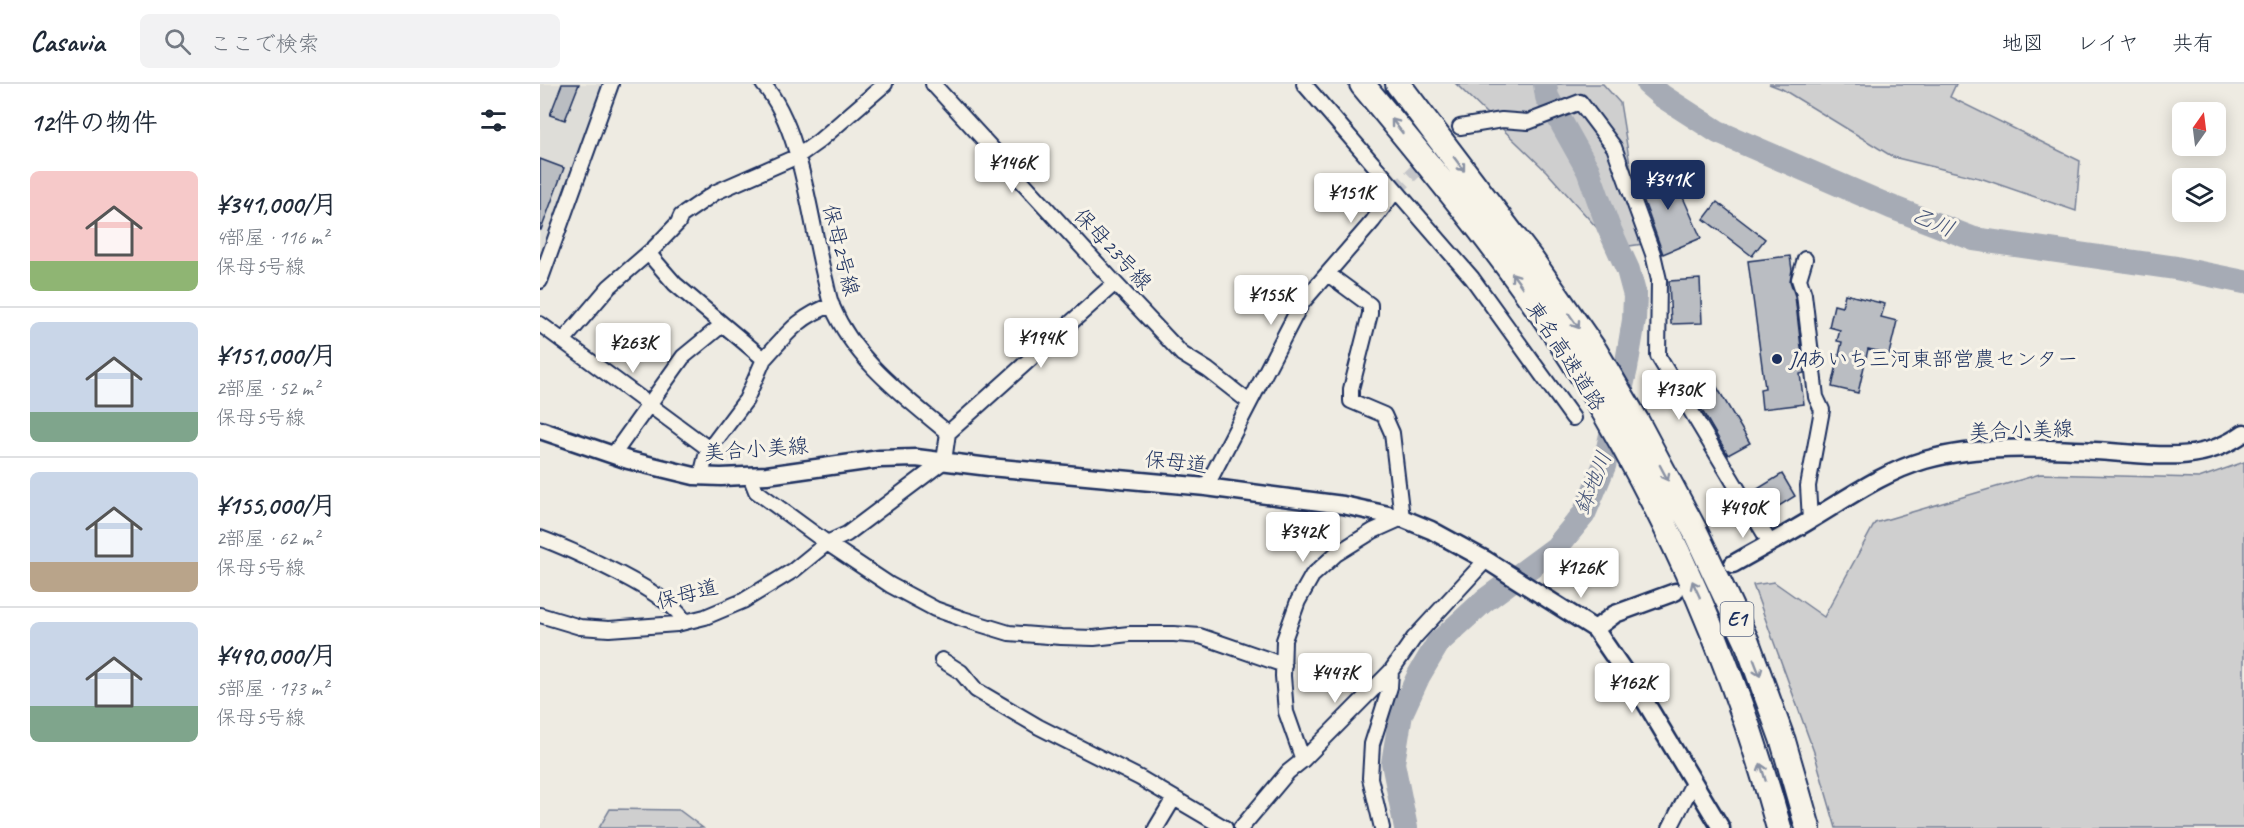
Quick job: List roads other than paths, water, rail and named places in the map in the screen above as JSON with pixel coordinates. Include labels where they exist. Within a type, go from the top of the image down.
[{"type":"highway","name":"東名高速道路","points":[[1362,84],[1502,259],[1585,381],[1626,453],[1674,541],[1700,598],[1747,721],[1779,828]]},
{"type":"highway","name":"東名高速道路","points":[[1398,84],[1533,262],[1595,351],[1637,422],[1700,540],[1747,642],[1783,741],[1808,828]]},
{"type":"street","points":[[540,281],[611,84]]},
{"type":"street","name":"保母2号線","points":[[763,84],[774,96],[798,156],[814,237],[832,305],[858,351],[874,369],[948,433]]},
{"type":"street","points":[[563,341],[609,286],[648,253],[678,223],[681,216],[716,192],[798,156],[819,141],[885,84]]},
{"type":"street","name":"保母23号線","points":[[933,84],[1114,284],[1182,354],[1208,370],[1249,402]]},
{"type":"street","points":[[1304,84],[1472,278],[1573,417]]},
{"type":"street","points":[[1460,127],[1502,120],[1528,122],[1580,102],[1614,147],[1653,254],[1659,280],[1658,356],[1770,543]]},
{"type":"street","points":[[1206,488],[1301,304],[1373,221],[1395,191]]},
{"type":"street","points":[[648,253],[675,284],[764,359]]},
{"type":"street","points":[[1805,259],[1799,279],[1804,294],[1816,397],[1822,410],[1808,486],[1810,520]]},
{"type":"street","points":[[1303,760],[1286,712],[1284,665],[1284,640],[1298,601],[1312,576],[1336,554],[1373,531],[1402,518],[1392,433],[1384,415],[1351,401],[1351,388],[1370,314],[1370,305],[1328,274]]},
{"type":"street","points":[[944,461],[948,433],[1114,284]]},
{"type":"street","points":[[701,476],[704,459],[709,449],[746,400],[764,359],[800,321],[813,312],[832,305]]},
{"type":"street","points":[[540,324],[709,449]]},
{"type":"street","points":[[613,455],[683,357],[722,325]]},
{"type":"street","name":"美合小美線","points":[[540,430],[661,469],[701,476],[750,476],[880,459],[916,458],[944,461]]},
{"type":"street","name":"美合小美線","points":[[1733,564],[1876,480],[1925,460],[1975,451],[2041,449],[2158,456],[2189,455],[2208,452],[2229,444],[2244,434]]},
{"type":"street","name":"保母道","points":[[540,615],[580,627],[609,629],[653,627],[705,617],[743,601],[794,570],[827,543],[847,534],[944,461],[1206,488],[1343,505],[1402,518],[1431,530],[1493,564],[1595,629]]},
{"type":"street","points":[[750,476],[756,491],[827,543],[890,585],[935,609],[1009,633],[1094,638],[1129,634],[1200,636],[1284,665]]},
{"type":"street","points":[[540,538],[638,583],[679,611],[684,622]]},
{"type":"street","points":[[1241,828],[1287,771],[1303,760],[1391,671],[1413,638],[1493,564]]},
{"type":"street","points":[[1675,592],[1615,614],[1595,629],[1646,703],[1721,828]]},
{"type":"street","points":[[942,660],[961,672],[976,690],[994,701],[1039,727],[1121,768],[1225,828]]},
{"type":"street","points":[[1382,828],[1370,778],[1372,744],[1390,687],[1391,671]]},
{"type":"street","points":[[1670,828],[1694,783]]},
{"type":"street","points":[[1156,828],[1174,798]]},
{"type":"waterway","name":"鉢地川","points":[[1406,828],[1393,763],[1401,714],[1419,675],[1438,643],[1484,601],[1556,548],[1584,514],[1604,466],[1626,368],[1634,320],[1635,296],[1628,270],[1608,226],[1588,170],[1547,97],[1545,84]]},
{"type":"waterway","name":"乙川","points":[[1648,84],[1662,96],[1718,132],[1891,207],[1974,239],[2176,268],[2244,282]]},
{"type":"tunnel","points":[[1395,191],[1460,127]]},
{"type":"place","name":"JAあいち三河東部営農センター","points":[[1777,359]]}]
